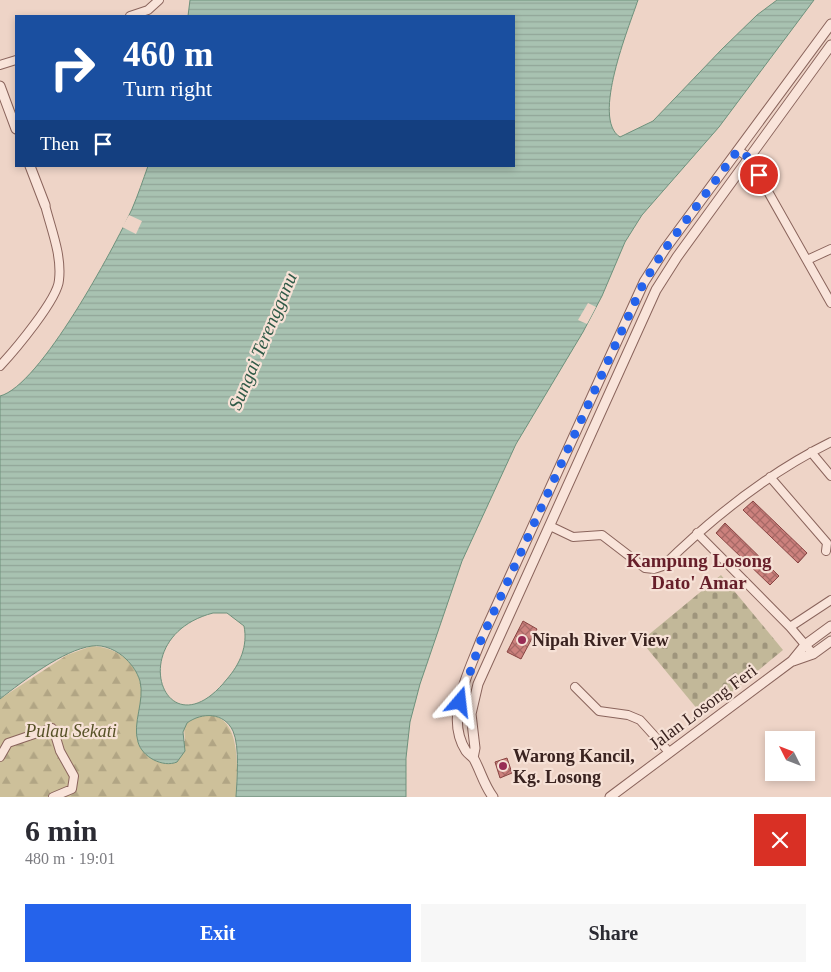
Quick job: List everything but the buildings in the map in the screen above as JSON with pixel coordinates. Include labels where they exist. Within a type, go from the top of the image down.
[{"type":"street","points":[[133,15],[148,10],[160,0]]},
{"type":"street","points":[[493,797],[482,779],[473,758],[466,750],[458,727],[457,712],[462,692],[481,640],[644,282],[665,249],[831,24]]},
{"type":"street","points":[[473,758],[475,748],[471,714],[478,684],[656,290],[677,257],[831,45]]},
{"type":"street","points":[[0,65],[15,60]]},
{"type":"street","points":[[0,86],[15,126]]},
{"type":"street","points":[[738,150],[749,158],[831,303]]},
{"type":"street","points":[[0,366],[53,297],[59,283],[60,267],[56,246],[45,205],[30,167]]},
{"type":"street","points":[[807,260],[831,249]]},
{"type":"street","points":[[550,526],[573,537],[602,535],[645,568],[654,570],[662,566],[697,533],[770,477],[831,442]]},
{"type":"street","points":[[811,452],[831,476]]},
{"type":"street","points":[[770,477],[826,543],[826,551]]},
{"type":"street","points":[[697,533],[813,654]]},
{"type":"street","points":[[790,628],[831,600]]},
{"type":"street","name":"Jalan Losong Feri","points":[[610,797],[792,661],[805,645],[831,626]]},
{"type":"street","name":"Jalan Losong Feri","points":[[792,661],[813,654],[831,641]]},
{"type":"street","points":[[576,687],[599,711],[628,715],[640,720],[669,752]]},
{"type":"street","points":[[0,757],[8,743],[52,728],[60,751],[74,776],[72,789],[52,797]]},
{"type":"green space","points":[[721,575],[783,650],[703,716],[641,641]]},
{"type":"green space","name":"Pulau Sekati","points":[[92,646],[102,647],[120,654],[138,675],[142,694],[137,741],[185,741],[184,727],[191,720],[200,716],[219,717],[227,724],[232,734],[237,760],[236,797],[0,797],[0,699],[67,655]]},
{"type":"water","name":"Sungai Terengganu","points":[[190,0],[638,0],[621,50],[611,93],[609,112],[612,127],[620,137],[653,121],[722,49],[757,15],[777,0],[814,0],[719,127],[642,215],[625,242],[602,296],[583,332],[516,444],[462,561],[420,684],[410,722],[406,758],[406,797],[236,797],[238,764],[237,746],[233,731],[224,720],[212,716],[199,717],[187,723],[183,732],[185,751],[177,762],[166,764],[148,757],[138,742],[136,727],[141,696],[139,678],[126,659],[119,653],[106,647],[92,646],[69,653],[44,667],[0,699],[0,396],[16,387],[35,368],[55,343],[93,283],[134,204],[148,167],[515,167],[515,15],[188,15]],"holes":[[[213,613],[227,613],[244,626],[244,648],[236,667],[227,679],[205,700],[186,705],[171,699],[162,684],[161,665],[168,644],[185,626]]]},
{"type":"pier","points":[[129,215],[142,221],[136,234],[122,227]]},
{"type":"pier","points":[[588,303],[596,307],[587,324],[578,320]]},
{"type":"place","name":"Nipah River View","points":[[522,640]]},
{"type":"place","name":"Warong Kancil, Kg. Losong","points":[[503,766]]},
{"type":"district","name":"Kampung Losong Dato' Amar","points":[[699,571]]},
{"type":"route","points":[[460,702],[481,640],[644,282],[665,249],[738,150],[749,158],[759,175]]}]
